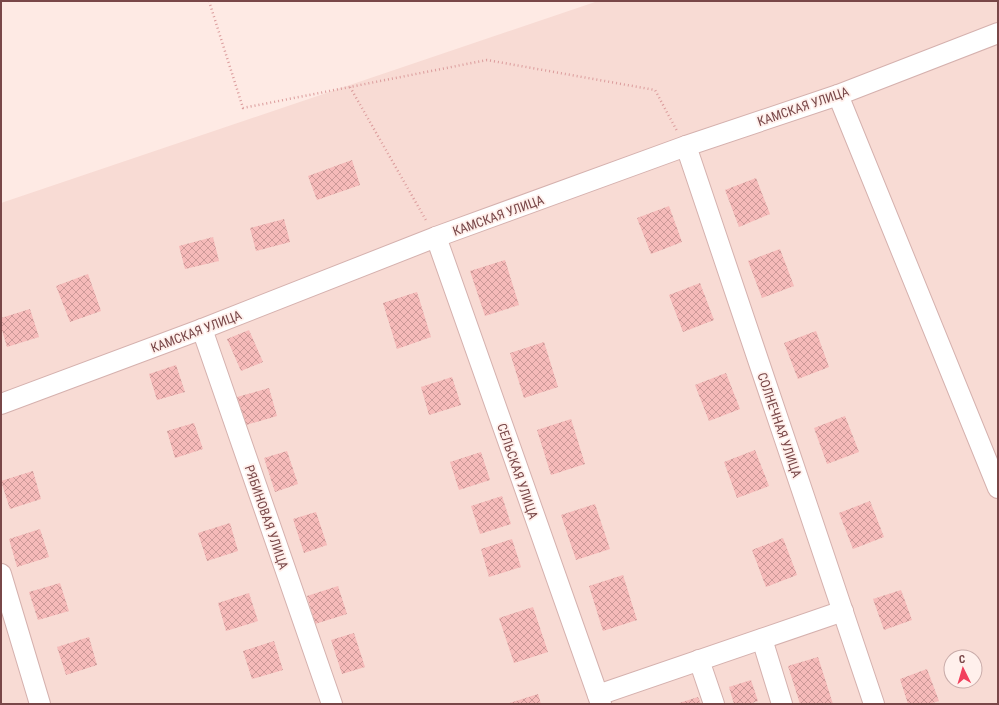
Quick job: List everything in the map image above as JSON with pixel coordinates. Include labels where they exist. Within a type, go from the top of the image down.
[{"type":"street","name":"КАМСКАЯ УЛИЦА","points":[[1,404],[202,329],[436,238],[686,146],[838,95],[998,33]]},
{"type":"street","points":[[838,95],[998,488]]},
{"type":"street","name":"СОЛНЕЧНАЯ УЛИЦА","points":[[686,146],[874,704]]},
{"type":"street","name":"СЕЛЬСКАЯ УЛИЦА","points":[[436,238],[599,700]]},
{"type":"street","name":"РЯБИНОВАЯ УЛИЦА","points":[[202,329],[332,704]]},
{"type":"street","points":[[1,574],[40,704]]},
{"type":"street","points":[[599,700],[699,660],[843,611]]},
{"type":"street","points":[[762,639],[782,704]]},
{"type":"street","points":[[699,660],[714,704]]},
{"type":"path","points":[[209,1],[242,108],[487,60],[655,90],[686,146]]},
{"type":"path","points":[[350,87],[436,238]]},
{"type":"shaded area","points":[[598,1],[998,1],[998,704],[1,704],[1,203]]},
{"type":"building","points":[[352,160],[360,185],[317,200],[308,176]]},
{"type":"building","points":[[756,178],[770,214],[739,227],[725,190]]},
{"type":"building","points":[[669,206],[682,242],[651,254],[637,218]]},
{"type":"building","points":[[284,219],[290,242],[256,251],[250,228]]},
{"type":"building","points":[[213,237],[219,261],[185,269],[179,246]]},
{"type":"building","points":[[780,249],[794,286],[762,298],[748,261]]},
{"type":"building","points":[[505,260],[519,305],[485,316],[470,271]]},
{"type":"building","points":[[88,274],[101,311],[70,322],[56,286]]},
{"type":"building","points":[[700,283],[714,320],[683,332],[669,295]]},
{"type":"building","points":[[417,292],[431,337],[397,349],[383,303]]},
{"type":"building","points":[[30,309],[39,337],[7,347],[1,327],[1,318]]},
{"type":"building","points":[[249,330],[263,362],[241,371],[227,339]]},
{"type":"building","points":[[816,331],[829,367],[798,379],[784,343]]},
{"type":"building","points":[[544,342],[558,387],[524,398],[510,353]]},
{"type":"building","points":[[176,365],[185,392],[157,400],[149,374]]},
{"type":"building","points":[[726,373],[740,409],[709,421],[695,385]]},
{"type":"building","points":[[452,377],[461,405],[429,415],[421,387]]},
{"type":"building","points":[[269,388],[277,416],[246,425],[237,397]]},
{"type":"building","points":[[845,416],[859,452],[827,464],[814,428]]},
{"type":"building","points":[[571,419],[585,464],[551,475],[537,430]]},
{"type":"building","points":[[194,423],[203,449],[175,458],[167,431]]},
{"type":"building","points":[[755,450],[769,486],[737,498],[724,462]]},
{"type":"building","points":[[287,451],[298,484],[275,492],[264,458]]},
{"type":"building","points":[[481,452],[490,480],[459,490],[450,462]]},
{"type":"building","points":[[33,471],[41,499],[10,509],[1,481]]},
{"type":"building","points":[[502,496],[511,524],[480,534],[471,506]]},
{"type":"building","points":[[870,501],[884,537],[853,549],[839,513]]},
{"type":"building","points":[[595,504],[610,549],[576,560],[561,515]]},
{"type":"building","points":[[316,512],[327,545],[304,553],[293,519]]},
{"type":"building","points":[[230,523],[238,551],[207,561],[198,533]]},
{"type":"building","points":[[40,529],[49,557],[17,567],[9,539]]},
{"type":"building","points":[[783,538],[797,575],[766,587],[752,550]]},
{"type":"building","points":[[512,539],[521,567],[489,577],[481,549]]},
{"type":"building","points":[[623,575],[637,620],[603,631],[589,586]]},
{"type":"building","points":[[60,583],[69,611],[38,620],[29,592]]},
{"type":"building","points":[[338,586],[347,614],[315,624],[307,596]]},
{"type":"building","points":[[901,590],[912,620],[884,630],[873,599]]},
{"type":"building","points":[[249,593],[258,621],[226,631],[218,603]]},
{"type":"building","points":[[533,607],[548,652],[514,663],[499,618]]},
{"type":"building","points":[[354,633],[365,667],[342,674],[331,640]]},
{"type":"building","points":[[89,637],[97,665],[66,675],[57,647]]},
{"type":"building","points":[[274,641],[283,670],[252,679],[243,651]]},
{"type":"building","points":[[818,657],[833,704],[800,704],[788,666]]},
{"type":"building","points":[[927,669],[939,701],[929,704],[908,704],[900,679]]},
{"type":"building","points":[[751,680],[758,701],[749,704],[734,704],[729,687]]},
{"type":"building","points":[[538,694],[541,704],[506,704]]},
{"type":"building","points":[[698,697],[701,704],[676,704]]}]
